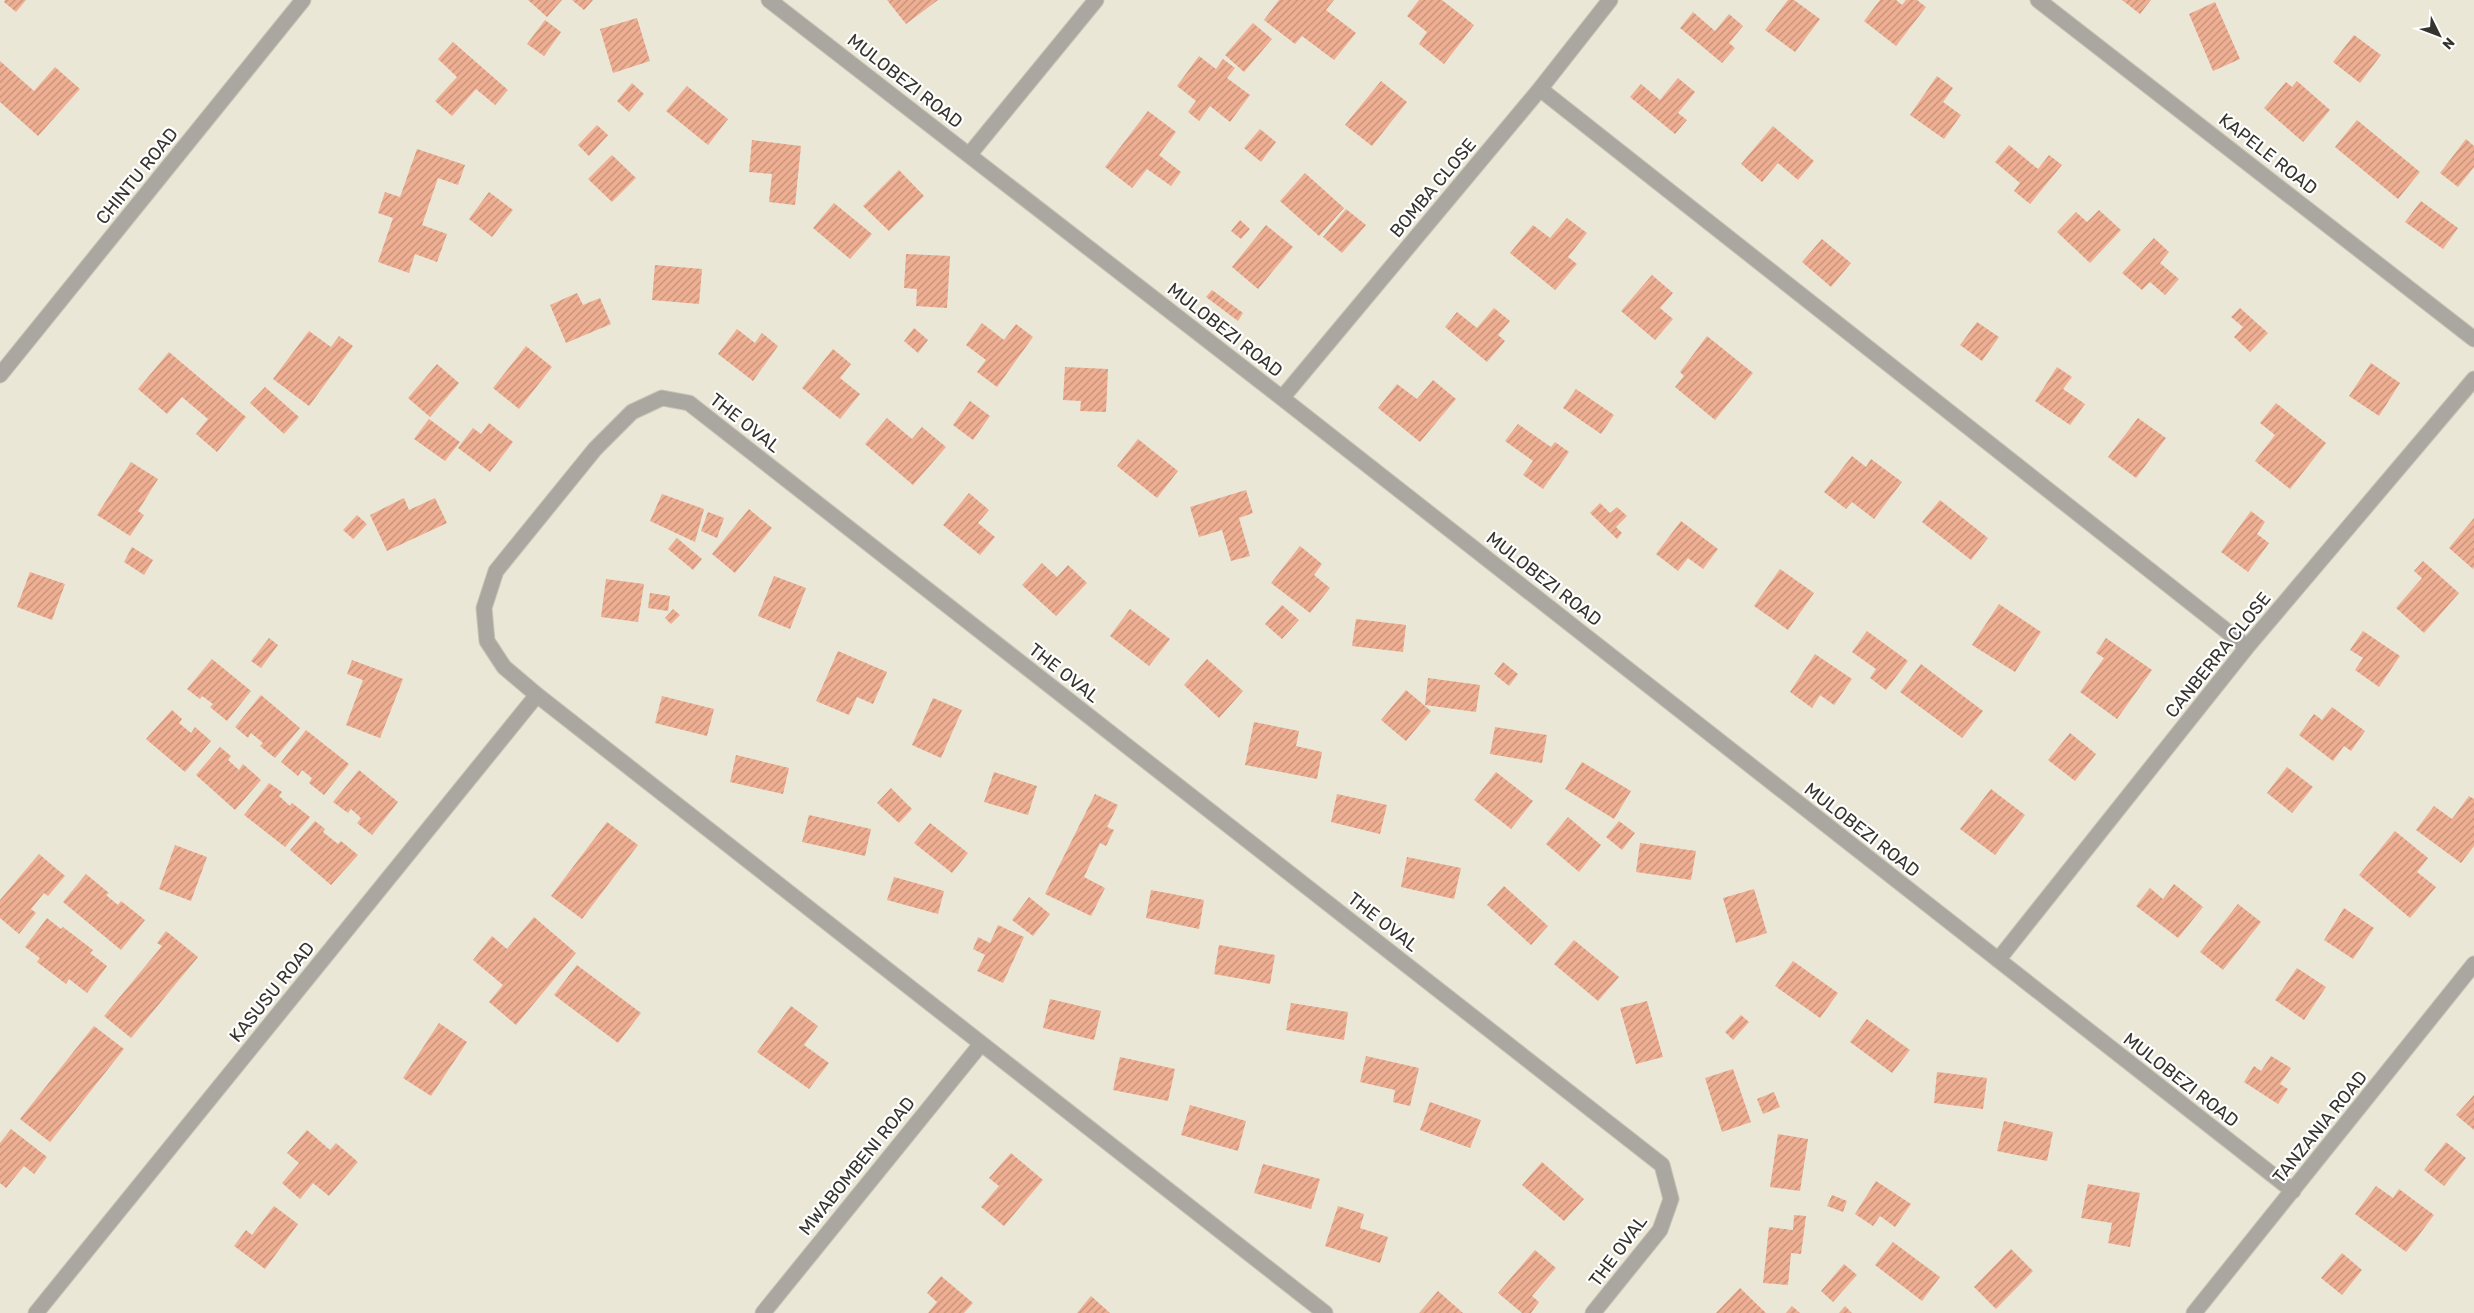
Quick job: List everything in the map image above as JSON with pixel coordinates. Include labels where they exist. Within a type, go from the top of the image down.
[{"type":"street","name":"CHINTU ROAD","points":[[0,375],[303,0]]},
{"type":"street","name":"MULOBEZI ROAD","points":[[770,0],[1282,398],[2292,1191]]},
{"type":"street","points":[[969,155],[1096,0]]},
{"type":"street","name":"BOMBA CLOSE","points":[[1282,398],[1540,89],[1610,0]]},
{"type":"street","name":"KAPELE ROAD","points":[[2038,0],[2474,339]]},
{"type":"street","points":[[1540,89],[2247,647]]},
{"type":"street","name":"CANBERRA CLOSE","points":[[1998,960],[2247,647],[2474,379]]},
{"type":"street","name":"THE OVAL","points":[[1324,1313],[537,696],[504,667],[487,641],[484,608],[496,571],[595,449],[632,412],[662,398],[689,402],[1662,1165],[1671,1199],[1660,1230],[1593,1313]]},
{"type":"street","name":"KASUSU ROAD","points":[[36,1313],[537,696]]},
{"type":"street","name":"TANZANIA ROAD","points":[[2194,1313],[2474,964]]},
{"type":"street","name":"MWABOMBENI ROAD","points":[[763,1313],[981,1044]]},
{"type":"building","points":[[5,0],[26,0],[16,12],[4,2]]},
{"type":"building","points":[[528,0],[562,0],[547,17]]},
{"type":"building","points":[[572,0],[593,0],[584,10]]},
{"type":"building","points":[[887,0],[938,0],[906,24]]},
{"type":"building","points":[[1279,0],[1334,0],[1326,10],[1356,33],[1334,60],[1302,36],[1295,44],[1264,20]]},
{"type":"building","points":[[1419,0],[1442,0],[1474,25],[1444,64],[1419,44],[1427,32],[1407,16]]},
{"type":"building","points":[[1788,0],[1794,0],[1820,19],[1795,52],[1765,30]]},
{"type":"building","points":[[1880,0],[1896,0],[1902,5],[1906,0],[1917,0],[1926,7],[1896,46],[1864,21]]},
{"type":"building","points":[[2122,0],[2151,0],[2140,14]]},
{"type":"building","points":[[2215,2],[2240,59],[2213,71],[2189,14]]},
{"type":"building","points":[[1693,12],[1715,31],[1729,14],[1743,26],[1729,43],[1735,48],[1722,63],[1680,28]]},
{"type":"building","points":[[637,18],[650,61],[613,73],[600,29]]},
{"type":"building","points":[[545,20],[561,32],[544,56],[527,44]]},
{"type":"building","points":[[1253,23],[1272,39],[1244,72],[1225,55]]},
{"type":"building","points":[[2354,35],[2381,55],[2360,83],[2333,62]]},
{"type":"building","points":[[453,42],[508,90],[495,105],[476,89],[452,116],[435,101],[457,77],[438,59]]},
{"type":"building","points":[[1199,56],[1216,69],[1223,59],[1235,68],[1227,78],[1250,95],[1230,122],[1210,106],[1199,121],[1188,112],[1196,101],[1177,86]]},
{"type":"building","points":[[0,61],[34,91],[55,67],[80,89],[38,136],[0,102]]},
{"type":"building","points":[[1937,76],[1953,88],[1943,102],[1961,115],[1944,139],[1910,115]]},
{"type":"building","points":[[1678,78],[1695,92],[1678,113],[1687,120],[1675,134],[1630,97],[1641,84],[1660,100]]},
{"type":"building","points":[[1381,81],[1407,102],[1372,146],[1345,125]]},
{"type":"building","points":[[2297,81],[2330,110],[2303,142],[2264,108],[2286,82],[2292,87]]},
{"type":"building","points":[[632,83],[644,94],[629,112],[617,101]]},
{"type":"building","points":[[687,86],[728,119],[708,145],[666,111]]},
{"type":"building","points":[[1148,111],[1176,132],[1159,155],[1181,172],[1171,186],[1147,169],[1132,188],[1105,167]]},
{"type":"building","points":[[2357,120],[2420,172],[2398,199],[2335,147]]},
{"type":"building","points":[[597,125],[608,135],[589,156],[578,145]]},
{"type":"building","points":[[1773,126],[1814,161],[1798,180],[1778,163],[1762,182],[1741,164]]},
{"type":"building","points":[[1260,129],[1276,142],[1261,162],[1244,148]]},
{"type":"building","points":[[2466,139],[2474,146],[2474,167],[2458,187],[2440,173]]},
{"type":"building","points":[[752,140],[801,146],[795,205],[769,202],[772,174],[749,172]]},
{"type":"building","points":[[2009,145],[2038,169],[2049,155],[2062,165],[2030,204],[2014,191],[2020,183],[1995,162]]},
{"type":"building","points":[[417,149],[465,165],[458,185],[438,178],[422,225],[447,234],[437,262],[415,254],[409,273],[378,262],[393,218],[378,213],[385,192],[400,197]]},
{"type":"building","points":[[612,155],[636,178],[612,202],[588,179]]},
{"type":"building","points":[[899,170],[924,196],[889,231],[863,206]]},
{"type":"building","points":[[1305,173],[1344,208],[1319,236],[1280,201]]},
{"type":"building","points":[[489,192],[513,210],[492,237],[469,219]]},
{"type":"building","points":[[2421,201],[2458,228],[2443,249],[2405,222]]},
{"type":"building","points":[[834,203],[872,234],[850,259],[813,228]]},
{"type":"building","points":[[1346,209],[1366,225],[1342,253],[1323,237]]},
{"type":"building","points":[[2099,210],[2121,230],[2090,263],[2057,232],[2076,212],[2087,222]]},
{"type":"building","points":[[1567,218],[1587,233],[1568,257],[1577,264],[1555,290],[1510,253],[1533,225],[1550,238]]},
{"type":"building","points":[[1240,220],[1250,229],[1241,239],[1231,231]]},
{"type":"building","points":[[1266,225],[1293,247],[1258,289],[1232,267]]},
{"type":"building","points":[[2154,238],[2169,252],[2160,263],[2179,279],[2165,295],[2150,282],[2142,290],[2122,273]]},
{"type":"building","points":[[1822,239],[1851,263],[1831,287],[1802,262]]},
{"type":"building","points":[[906,254],[950,256],[947,308],[916,306],[917,289],[904,288]]},
{"type":"building","points":[[655,265],[702,269],[699,304],[652,300]]},
{"type":"building","points":[[1652,275],[1673,293],[1660,308],[1673,319],[1655,340],[1621,311]]},
{"type":"building","points":[[1212,290],[1243,313],[1238,321],[1206,297]]},
{"type":"building","points":[[577,293],[583,305],[600,298],[611,324],[566,343],[550,305]]},
{"type":"building","points":[[1494,308],[1510,321],[1498,335],[1505,341],[1487,362],[1445,327],[1457,312],[1477,328]]},
{"type":"building","points":[[2240,308],[2268,333],[2250,352],[2234,337],[2243,327],[2231,317]]},
{"type":"building","points":[[1977,322],[1999,337],[1982,361],[1960,345]]},
{"type":"building","points":[[982,323],[1004,340],[1016,324],[1033,337],[997,387],[977,372],[986,360],[966,345]]},
{"type":"building","points":[[914,328],[928,340],[918,353],[904,341]]},
{"type":"building","points":[[737,329],[755,343],[762,333],[778,346],[753,381],[718,354]]},
{"type":"building","points":[[309,331],[331,347],[339,336],[353,346],[309,406],[273,379]]},
{"type":"building","points":[[1707,336],[1753,373],[1715,420],[1675,387],[1684,376],[1680,372]]},
{"type":"building","points":[[526,346],[552,367],[519,409],[493,388]]},
{"type":"building","points":[[833,349],[851,364],[840,378],[860,394],[840,419],[802,388]]},
{"type":"building","points":[[169,352],[246,417],[217,452],[196,434],[208,419],[182,397],[167,414],[138,389]]},
{"type":"building","points":[[2371,363],[2400,383],[2379,416],[2349,396]]},
{"type":"building","points":[[437,364],[459,383],[430,417],[408,398]]},
{"type":"building","points":[[1065,367],[1108,369],[1106,412],[1080,411],[1081,401],[1063,400]]},
{"type":"building","points":[[2057,367],[2072,377],[2063,389],[2085,404],[2070,425],[2035,401]]},
{"type":"building","points":[[1433,380],[1456,399],[1420,442],[1378,408],[1397,384],[1417,399]]},
{"type":"building","points":[[265,387],[299,417],[284,434],[250,403]]},
{"type":"building","points":[[1576,389],[1614,415],[1601,434],[1563,408]]},
{"type":"building","points":[[970,401],[990,416],[973,440],[953,425]]},
{"type":"building","points":[[2276,403],[2326,443],[2290,489],[2255,461],[2275,435],[2260,423]]},
{"type":"building","points":[[887,418],[912,439],[922,427],[946,447],[913,485],[865,444]]},
{"type":"building","points":[[2138,418],[2166,438],[2136,478],[2108,457]]},
{"type":"building","points":[[429,419],[460,442],[445,461],[414,439]]},
{"type":"building","points":[[489,423],[513,442],[490,472],[458,448],[473,428],[481,434]]},
{"type":"building","points":[[1518,424],[1551,447],[1555,442],[1569,452],[1543,489],[1523,475],[1533,461],[1505,441]]},
{"type":"building","points":[[1138,439],[1178,471],[1157,498],[1117,466]]},
{"type":"building","points":[[1852,456],[1866,467],[1871,459],[1902,482],[1874,519],[1852,502],[1846,509],[1824,492]]},
{"type":"building","points":[[131,462],[158,479],[138,511],[144,515],[130,536],[97,515]]},
{"type":"building","points":[[1246,490],[1253,513],[1239,518],[1250,556],[1231,561],[1222,530],[1199,537],[1190,507]]},
{"type":"building","points":[[969,493],[989,510],[978,523],[995,537],[980,555],[943,525]]},
{"type":"building","points":[[662,494],[704,509],[695,542],[650,521]]},
{"type":"building","points":[[404,498],[409,510],[435,498],[447,523],[387,551],[370,515]]},
{"type":"building","points":[[1940,500],[1988,538],[1971,560],[1922,522]]},
{"type":"building","points":[[1600,503],[1610,513],[1617,507],[1627,516],[1616,527],[1622,533],[1617,539],[1590,513]]},
{"type":"building","points":[[749,509],[772,528],[735,573],[712,554]]},
{"type":"building","points":[[2251,511],[2265,522],[2257,534],[2269,543],[2248,572],[2221,552]]},
{"type":"building","points":[[708,512],[724,518],[717,538],[701,531]]},
{"type":"building","points":[[357,515],[367,524],[353,539],[343,530]]},
{"type":"building","points":[[2474,518],[2474,567],[2473,569],[2449,548]]},
{"type":"building","points":[[1681,521],[1718,549],[1703,569],[1688,558],[1678,571],[1656,554]]},
{"type":"building","points":[[677,538],[702,559],[693,570],[668,549]]},
{"type":"building","points":[[1300,546],[1322,564],[1314,575],[1330,588],[1310,613],[1271,583]]},
{"type":"building","points":[[132,547],[153,560],[144,575],[124,562]]},
{"type":"building","points":[[2423,561],[2459,593],[2424,633],[2396,608],[2422,578],[2414,571]]},
{"type":"building","points":[[1042,563],[1057,577],[1068,565],[1087,583],[1056,616],[1022,585]]},
{"type":"building","points":[[1780,569],[1814,593],[1788,630],[1754,606]]},
{"type":"building","points":[[30,572],[65,584],[52,620],[17,607]]},
{"type":"building","points":[[774,576],[806,588],[790,629],[758,616]]},
{"type":"building","points":[[606,579],[644,584],[638,622],[601,617]]},
{"type":"building","points":[[650,593],[670,596],[668,611],[648,608]]},
{"type":"building","points":[[1999,604],[2041,632],[2015,672],[1972,645]]},
{"type":"building","points":[[1282,605],[1299,620],[1282,639],[1265,624]]},
{"type":"building","points":[[673,609],[680,615],[671,624],[665,618]]},
{"type":"building","points":[[1130,609],[1170,639],[1149,666],[1110,636]]},
{"type":"building","points":[[1356,619],[1406,625],[1403,652],[1352,646]]},
{"type":"building","points":[[1867,631],[1908,661],[1886,690],[1870,678],[1876,669],[1852,652]]},
{"type":"building","points":[[2363,631],[2400,656],[2379,687],[2355,670],[2363,658],[2350,650]]},
{"type":"building","points":[[269,638],[278,645],[261,668],[251,661]]},
{"type":"building","points":[[2106,638],[2152,670],[2117,719],[2080,692],[2104,658],[2096,653]]},
{"type":"building","points":[[838,651],[887,672],[873,704],[857,697],[849,715],[816,701]]},
{"type":"building","points":[[1815,654],[1852,679],[1834,705],[1820,695],[1812,708],[1790,692]]},
{"type":"building","points":[[212,659],[251,691],[227,721],[210,707],[213,704],[202,696],[200,699],[187,689]]},
{"type":"building","points":[[1207,659],[1243,691],[1219,718],[1184,685]]},
{"type":"building","points":[[352,660],[403,679],[380,738],[346,725],[363,680],[347,674]]},
{"type":"building","points":[[1503,662],[1518,674],[1509,686],[1494,674]]},
{"type":"building","points":[[1921,664],[1983,711],[1962,738],[1900,692]]},
{"type":"building","points":[[1428,678],[1480,685],[1476,712],[1425,705]]},
{"type":"building","points":[[1406,690],[1431,711],[1406,741],[1381,720]]},
{"type":"building","points":[[261,695],[300,728],[275,758],[260,746],[263,743],[251,733],[248,738],[235,727]]},
{"type":"building","points":[[662,696],[714,709],[707,736],[655,723]]},
{"type":"building","points":[[933,698],[962,710],[941,758],[912,745]]},
{"type":"building","points":[[2332,707],[2365,731],[2351,751],[2344,746],[2333,761],[2299,735],[2314,714],[2322,720]]},
{"type":"building","points":[[172,710],[182,719],[179,723],[191,733],[195,727],[211,741],[185,772],[146,739]]},
{"type":"building","points":[[1254,722],[1299,731],[1296,746],[1322,752],[1317,779],[1245,765]]},
{"type":"building","points":[[1495,727],[1547,735],[1542,763],[1490,754]]},
{"type":"building","points":[[306,730],[349,764],[324,795],[309,783],[312,778],[302,770],[298,776],[281,762]]},
{"type":"building","points":[[2070,733],[2096,754],[2075,781],[2048,760]]},
{"type":"building","points":[[220,747],[231,756],[228,760],[239,770],[243,764],[261,780],[235,810],[196,775]]},
{"type":"building","points":[[736,755],[789,768],[783,794],[730,782]]},
{"type":"building","points":[[1582,762],[1631,791],[1614,819],[1565,789]]},
{"type":"building","points":[[2287,767],[2313,787],[2292,813],[2267,793]]},
{"type":"building","points":[[359,770],[398,802],[372,835],[357,823],[361,818],[351,809],[348,813],[333,802]]},
{"type":"building","points":[[994,772],[1037,786],[1028,815],[984,802]]},
{"type":"building","points":[[1496,772],[1533,801],[1511,829],[1474,800]]},
{"type":"building","points":[[269,783],[282,792],[279,796],[290,806],[292,803],[310,817],[285,847],[244,815]]},
{"type":"building","points":[[891,788],[912,809],[899,823],[877,803]]},
{"type":"building","points":[[1991,789],[2025,815],[1995,855],[1960,829]]},
{"type":"building","points":[[1095,794],[1118,805],[1107,827],[1114,830],[1106,846],[1100,843],[1084,877],[1105,888],[1091,916],[1045,894]]},
{"type":"building","points":[[1337,794],[1387,805],[1380,834],[1331,822]]},
{"type":"building","points":[[2469,796],[2474,799],[2474,846],[2461,863],[2416,830],[2434,806],[2452,819]]},
{"type":"building","points":[[809,815],[871,829],[865,856],[802,842]]},
{"type":"building","points":[[1568,817],[1601,845],[1579,872],[1546,844]]},
{"type":"building","points":[[315,821],[325,829],[323,832],[338,844],[341,841],[358,855],[331,885],[290,850]]},
{"type":"building","points":[[1619,821],[1635,833],[1622,850],[1606,837]]},
{"type":"building","points":[[607,822],[638,845],[582,919],[551,896]]},
{"type":"building","points":[[930,823],[968,853],[952,873],[914,843]]},
{"type":"building","points":[[2395,831],[2428,858],[2417,872],[2436,887],[2410,918],[2359,875]]},
{"type":"building","points":[[1640,843],[1696,851],[1691,880],[1636,872]]},
{"type":"building","points":[[175,845],[207,857],[191,901],[159,889]]},
{"type":"building","points":[[39,854],[65,876],[48,896],[44,893],[31,909],[36,913],[19,934],[0,918],[0,900]]},
{"type":"building","points":[[1407,857],[1461,868],[1454,899],[1401,887]]},
{"type":"building","points":[[86,874],[109,893],[106,895],[118,905],[121,901],[145,920],[121,950],[63,902]]},
{"type":"building","points":[[894,877],[944,891],[938,914],[887,900]]},
{"type":"building","points":[[2174,884],[2203,907],[2178,938],[2136,906],[2150,888],[2163,899]]},
{"type":"building","points":[[1504,886],[1548,926],[1531,945],[1487,905]]},
{"type":"building","points":[[1754,889],[1767,933],[1736,943],[1723,898]]},
{"type":"building","points":[[1151,890],[1204,900],[1199,929],[1146,918]]},
{"type":"building","points":[[1029,897],[1050,914],[1033,936],[1012,920]]},
{"type":"building","points":[[2238,904],[2261,922],[2223,970],[2200,952]]},
{"type":"building","points":[[2344,908],[2374,928],[2353,959],[2324,940]]},
{"type":"building","points":[[534,917],[576,953],[516,1025],[489,1002],[503,985],[473,960],[492,936],[507,949]]},
{"type":"building","points":[[47,918],[61,929],[63,927],[93,950],[90,953],[107,966],[87,993],[69,979],[66,984],[37,962],[40,958],[25,947]]},
{"type":"building","points":[[998,925],[1024,937],[1003,983],[977,971],[985,955],[973,949],[978,937],[990,943]]},
{"type":"building","points":[[166,931],[198,957],[131,1038],[104,1016],[162,946],[157,943]]},
{"type":"building","points":[[1574,940],[1619,977],[1598,1001],[1554,964]]},
{"type":"building","points":[[1219,945],[1275,955],[1270,984],[1214,974]]},
{"type":"building","points":[[1793,961],[1838,993],[1820,1018],[1775,986]]},
{"type":"building","points":[[577,965],[641,1013],[618,1043],[554,995]]},
{"type":"building","points":[[2297,968],[2326,987],[2304,1020],[2275,1000]]},
{"type":"building","points":[[1050,999],[1101,1011],[1094,1040],[1043,1028]]},
{"type":"building","points":[[1647,1001],[1663,1057],[1636,1064],[1620,1008]]},
{"type":"building","points":[[1291,1003],[1348,1012],[1344,1040],[1286,1030]]},
{"type":"building","points":[[791,1006],[818,1026],[804,1045],[829,1063],[809,1089],[757,1052]]},
{"type":"building","points":[[1741,1015],[1749,1022],[1733,1040],[1725,1032]]},
{"type":"building","points":[[1867,1019],[1910,1050],[1892,1073],[1850,1042]]},
{"type":"building","points":[[439,1023],[467,1042],[431,1096],[403,1078]]},
{"type":"building","points":[[94,1026],[124,1049],[50,1142],[20,1119]]},
{"type":"building","points":[[1366,1056],[1419,1068],[1410,1106],[1393,1102],[1395,1090],[1360,1082]]},
{"type":"building","points":[[2271,1056],[2291,1068],[2280,1084],[2288,1089],[2278,1104],[2244,1082],[2254,1066],[2261,1071]]},
{"type":"building","points":[[1120,1057],[1175,1069],[1168,1101],[1113,1090]]},
{"type":"building","points":[[1733,1069],[1751,1122],[1722,1132],[1705,1078]]},
{"type":"building","points":[[1937,1072],[1987,1078],[1983,1109],[1934,1103]]},
{"type":"building","points":[[1774,1092],[1780,1107],[1763,1114],[1757,1099]]},
{"type":"building","points":[[2474,1095],[2474,1130],[2456,1115]]},
{"type":"building","points":[[1430,1102],[1481,1120],[1470,1148],[1420,1130]]},
{"type":"building","points":[[1190,1105],[1246,1121],[1238,1151],[1181,1135]]},
{"type":"building","points":[[2004,1121],[2053,1132],[2047,1161],[1997,1151]]},
{"type":"building","points":[[11,1129],[47,1157],[34,1174],[24,1166],[6,1188],[0,1183],[0,1143]]},
{"type":"building","points":[[307,1130],[330,1150],[336,1143],[358,1162],[329,1196],[313,1183],[300,1199],[282,1183],[299,1163],[287,1153]]},
{"type":"building","points":[[1778,1134],[1808,1139],[1800,1191],[1770,1187]]},
{"type":"building","points":[[2446,1142],[2466,1158],[2444,1186],[2424,1170]]},
{"type":"building","points":[[1011,1153],[1043,1180],[1004,1226],[981,1207],[999,1186],[989,1178]]},
{"type":"building","points":[[1542,1162],[1584,1199],[1564,1221],[1522,1185]]},
{"type":"building","points":[[1263,1164],[1320,1179],[1311,1209],[1254,1193]]},
{"type":"building","points":[[1876,1181],[1911,1204],[1895,1227],[1880,1216],[1873,1226],[1855,1214]]},
{"type":"building","points":[[2088,1184],[2140,1193],[2130,1247],[2108,1243],[2112,1223],[2081,1218]]},
{"type":"building","points":[[2376,1186],[2393,1198],[2399,1189],[2434,1215],[2406,1252],[2355,1214]]},
{"type":"building","points":[[1832,1195],[1847,1201],[1843,1212],[1827,1206]]},
{"type":"building","points":[[274,1206],[298,1224],[265,1269],[234,1246],[246,1230],[252,1235]]},
{"type":"building","points":[[1338,1206],[1364,1214],[1360,1228],[1388,1237],[1380,1263],[1325,1246]]},
{"type":"building","points":[[1794,1215],[1806,1216],[1801,1254],[1791,1253],[1788,1285],[1763,1283],[1769,1227],[1793,1230]]},
{"type":"building","points":[[1893,1242],[1940,1277],[1922,1301],[1875,1265]]},
{"type":"building","points":[[2011,1249],[2033,1271],[1996,1309],[1974,1287]]},
{"type":"building","points":[[1535,1250],[1556,1268],[1532,1296],[1539,1302],[1531,1313],[1522,1313],[1498,1293]]},
{"type":"building","points":[[2342,1253],[2362,1270],[2342,1295],[2321,1278]]},
{"type":"building","points":[[1844,1264],[1857,1275],[1833,1302],[1821,1291]]},
{"type":"building","points":[[941,1276],[973,1303],[964,1313],[928,1313],[937,1302],[927,1293]]},
{"type":"building","points":[[1740,1288],[1766,1313],[1716,1313]]},
{"type":"building","points":[[1438,1291],[1463,1313],[1419,1313]]},
{"type":"building","points":[[1091,1296],[1110,1313],[1077,1313]]},
{"type":"building","points":[[1792,1306],[1800,1313],[1786,1313]]},
{"type":"building","points":[[1845,1306],[1852,1313],[1839,1313]]}]
